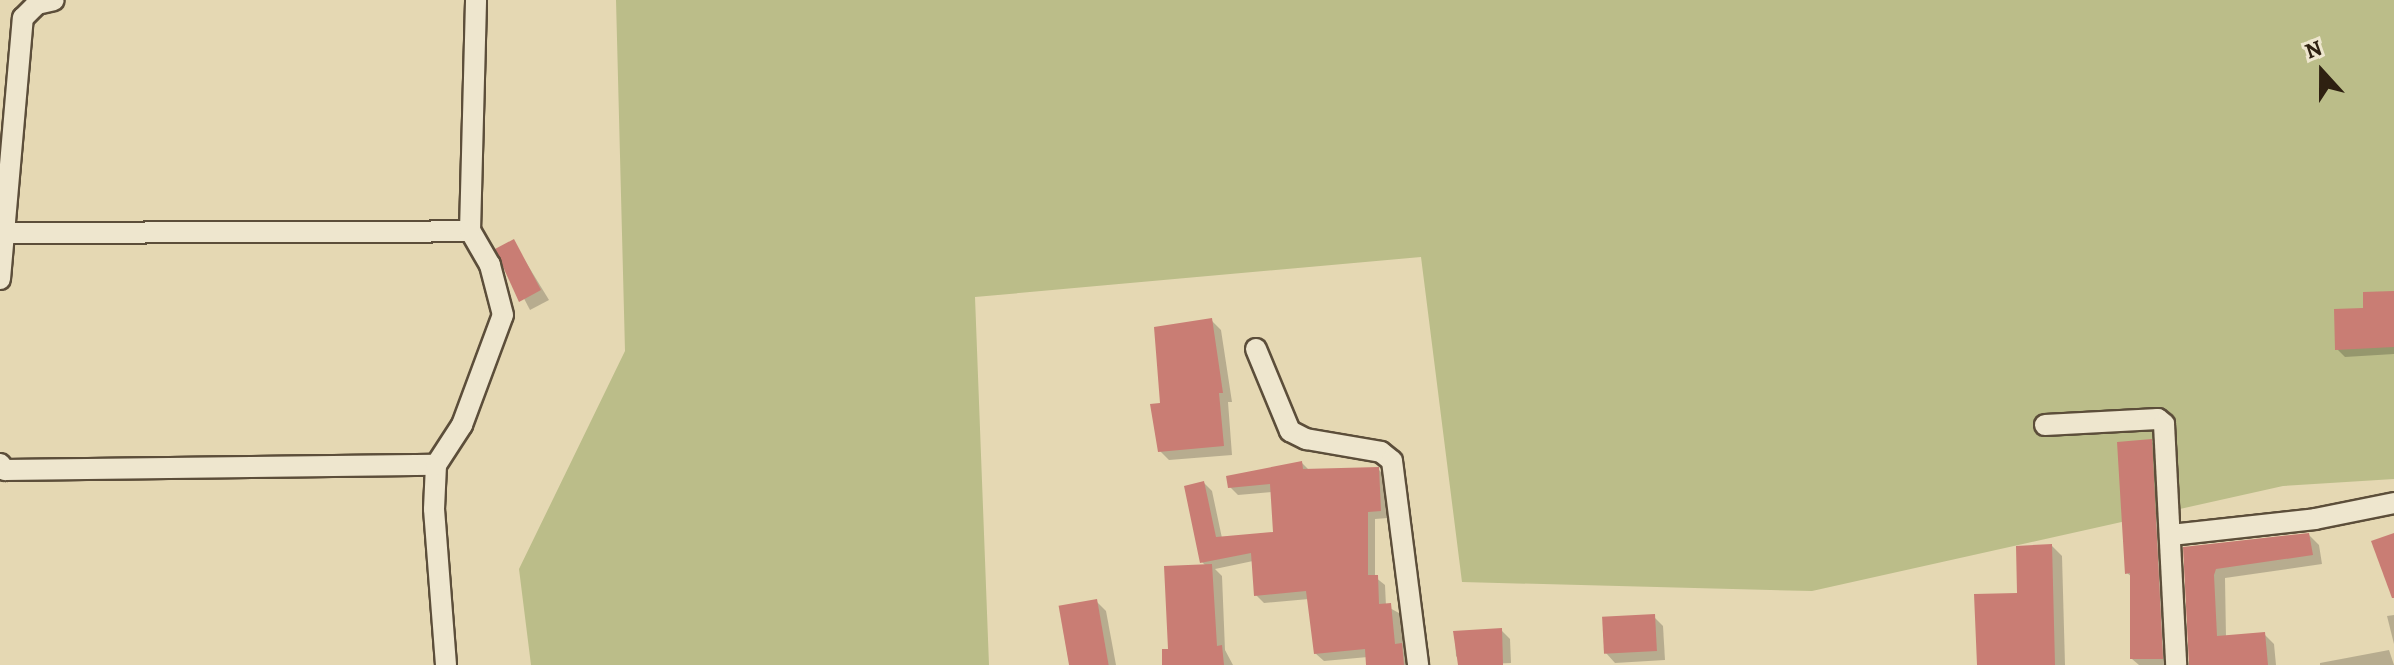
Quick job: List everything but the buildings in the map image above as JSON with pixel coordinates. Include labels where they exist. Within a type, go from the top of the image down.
[{"type":"street","points":[[0,279],[23,18],[37,4],[54,0]]},
{"type":"street","points":[[446,665],[434,509],[436,465],[462,425],[503,315],[490,265],[470,231],[476,0]]},
{"type":"street","points":[[3,233],[470,231]]},
{"type":"street","points":[[1256,349],[1290,431],[1306,439],[1381,452],[1392,461],[1418,665]]},
{"type":"street","points":[[2045,425],[2162,421],[2171,535],[2176,665]]},
{"type":"street","points":[[0,464],[5,470],[436,465]]},
{"type":"street","points":[[2171,535],[2315,519],[2394,503]]},
{"type":"green space","points":[[616,0],[2394,0],[2394,479],[2283,486],[1812,591],[1462,582],[1421,257],[975,297],[989,665],[531,665],[519,569],[625,351]]}]
